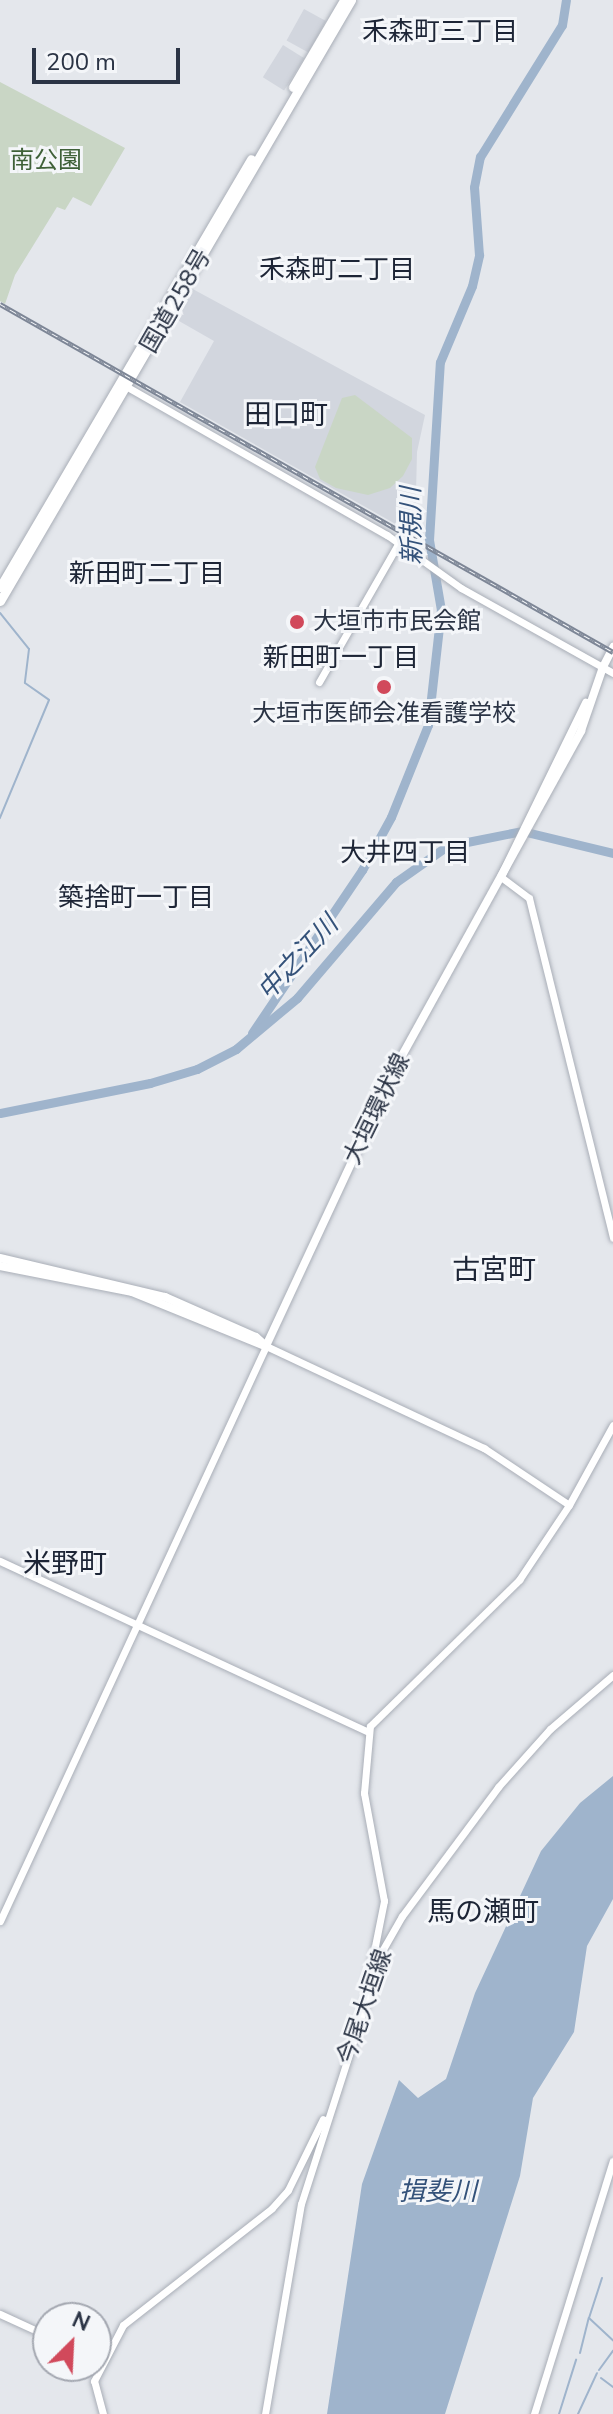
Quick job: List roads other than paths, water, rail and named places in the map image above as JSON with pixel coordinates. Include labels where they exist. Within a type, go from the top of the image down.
[{"type":"highway","name":"国道258号","points":[[0,601],[344,0]]},
{"type":"highway","name":"国道258号","points":[[0,587],[351,0]]},
{"type":"main road","name":"大垣環状線","points":[[266,1346],[364,1136],[581,731],[613,647]]},
{"type":"main road","points":[[0,1258],[133,1287],[266,1346]]},
{"type":"main road","points":[[0,1266],[132,1292],[177,1305]]},
{"type":"street","points":[[123,385],[398,544],[438,574],[613,673]]},
{"type":"street","points":[[319,682],[398,544]]},
{"type":"street","points":[[501,877],[527,893],[613,1238]]},
{"type":"street","points":[[0,1921],[266,1346],[484,1448],[569,1505]]},
{"type":"street","points":[[369,1990],[384,1901],[364,1793],[368,1732],[376,1716],[507,1593],[569,1505],[613,1425]]},
{"type":"street","points":[[0,1561],[368,1732]]},
{"type":"street","name":"今尾大垣線","points":[[265,2414],[297,2222],[328,2115],[391,1933],[492,1795],[550,1729],[613,1675]]},
{"type":"street","points":[[112,2341],[127,2320],[283,2197],[328,2115]]},
{"type":"street","points":[[534,2414],[613,2161]]},
{"type":"street","points":[[0,2314],[32,2329]]},
{"type":"street","points":[[94,2382],[103,2414]]},
{"type":"water","name":"揖斐川","points":[[613,1776],[613,1899],[587,1946],[574,2032],[533,2098],[520,2176],[445,2414],[327,2414],[362,2184],[399,2080],[418,2098],[446,2079],[475,1993],[541,1851],[580,1803]]},
{"type":"waterway","name":"新規川","points":[[252,1033],[362,870],[391,817],[428,725],[441,610],[429,540],[440,362],[472,286],[479,255],[474,187],[480,157],[562,25],[566,0]]},
{"type":"waterway","points":[[0,613],[29,649],[25,683],[49,700],[0,818]]},
{"type":"waterway","name":"中之江川","points":[[0,1113],[150,1083],[197,1069],[236,1049],[297,998],[396,882],[447,846],[522,831],[613,853]]},
{"type":"waterway","points":[[589,2318],[602,2278]]},
{"type":"waterway","points":[[580,2353],[589,2318],[613,2340]]},
{"type":"waterway","points":[[599,2370],[613,2351]]},
{"type":"waterway","points":[[559,2414],[576,2360]]},
{"type":"waterway","points":[[578,2414],[597,2373]]},
{"type":"waterway","points":[[601,2378],[613,2387]]},
{"type":"railway","points":[[0,304],[613,652]]},
{"type":"place","name":"大垣市市民会館","points":[[297,622]]},
{"type":"place","name":"大垣市医師会准看護学校","points":[[384,687]]},
{"type":"district","name":"禾森町三丁目","points":[[440,32]]},
{"type":"district","name":"禾森町二丁目","points":[[337,270]]},
{"type":"district","name":"田口町","points":[[286,415]]},
{"type":"district","name":"新田町二丁目","points":[[147,574]]},
{"type":"district","name":"新田町一丁目","points":[[341,658]]},
{"type":"district","name":"大井四丁目","points":[[405,853]]},
{"type":"district","name":"築捨町一丁目","points":[[136,898]]},
{"type":"district","name":"古宮町","points":[[494,1270]]},
{"type":"district","name":"米野町","points":[[65,1564]]},
{"type":"district","name":"馬の瀬町","points":[[483,1912]]},
{"type":"park label","name":"南公園","points":[[46,161]]}]
